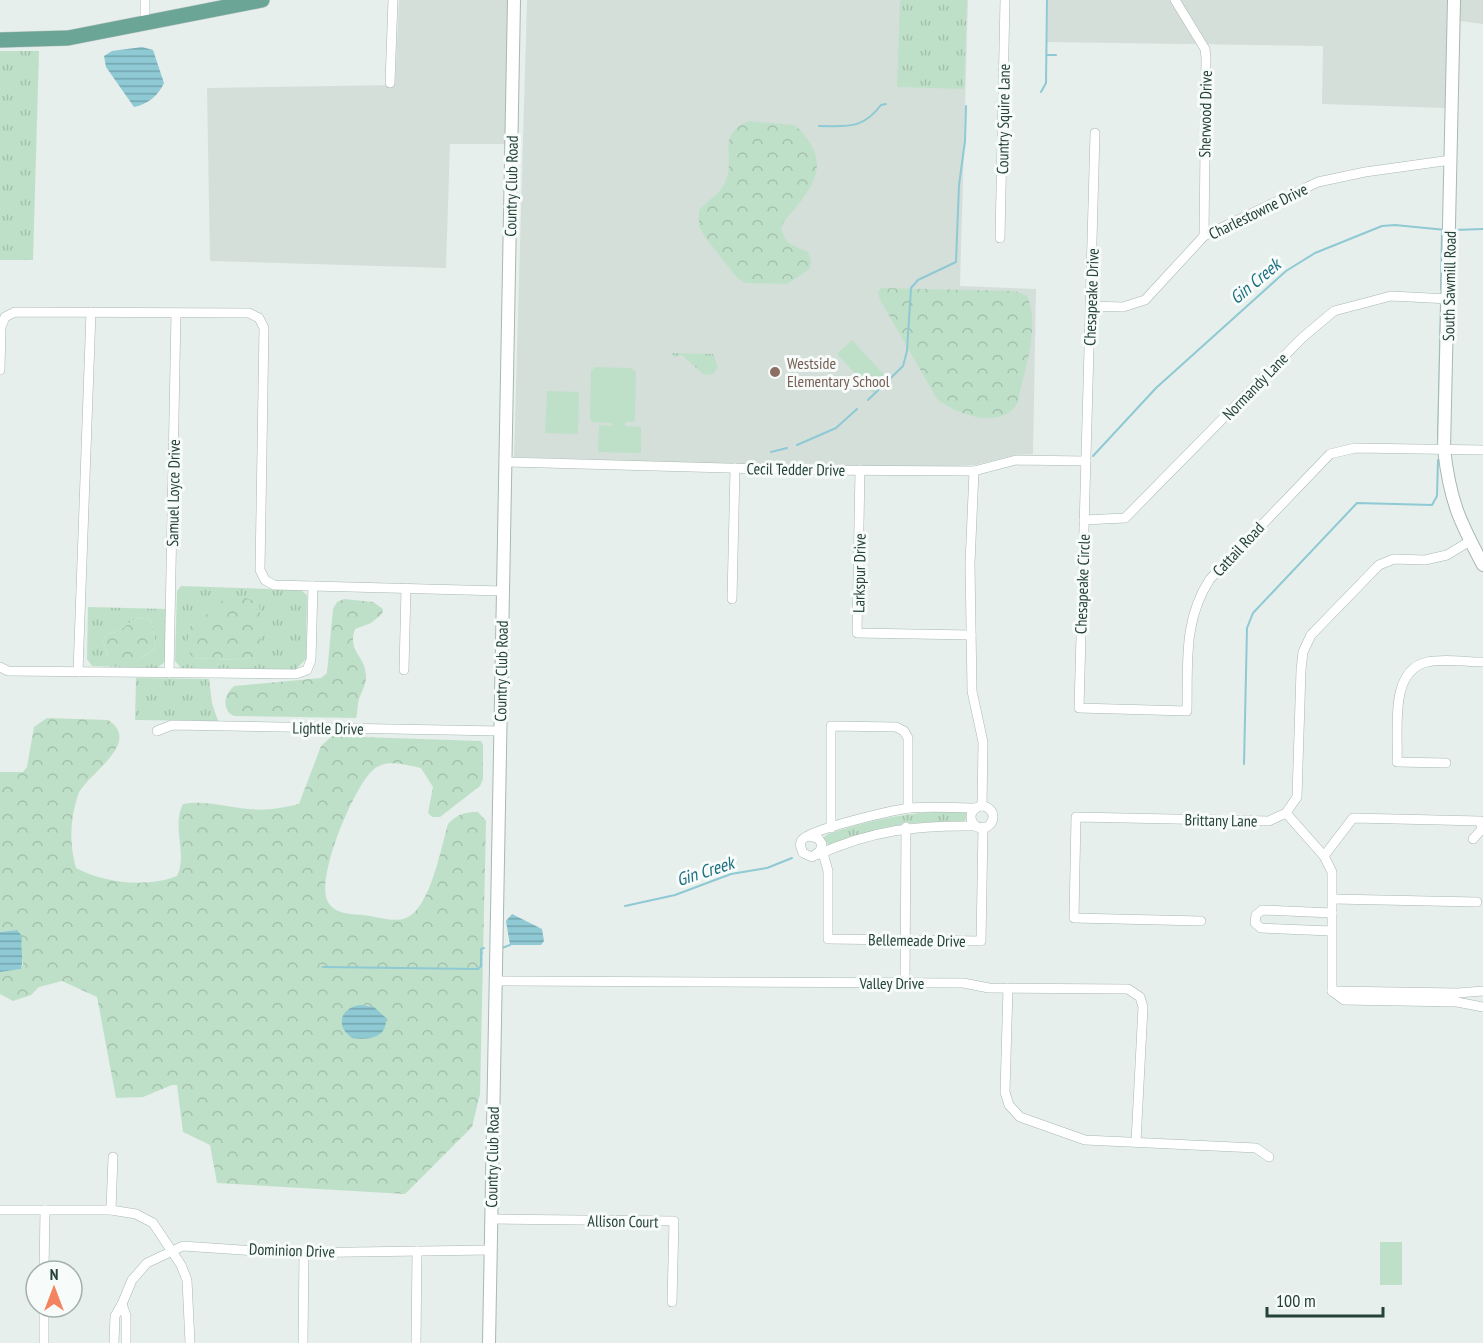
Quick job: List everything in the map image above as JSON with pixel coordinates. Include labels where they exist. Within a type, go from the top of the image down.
[{"type":"main road","points":[[0,40],[68,38],[262,0]]},
{"type":"street","points":[[145,0],[145,24]]},
{"type":"street","points":[[390,83],[393,0]]},
{"type":"street","name":"Country Club Road","points":[[489,1343],[514,0]]},
{"type":"street","name":"Country Squire Lane","points":[[1000,238],[1005,0]]},
{"type":"street","name":"Sherwood Drive","points":[[1175,0],[1205,49],[1204,236]]},
{"type":"street","name":"South Sawmill Road","points":[[1454,0],[1444,449],[1448,487],[1457,516],[1483,565]]},
{"type":"street","name":"Chesapeake Drive","points":[[1086,461],[1095,133]]},
{"type":"street","name":"Charlestowne Drive","points":[[1090,306],[1123,307],[1145,300],[1204,236],[1318,182],[1365,172],[1451,160]]},
{"type":"street","name":"Normandy Lane","points":[[1084,520],[1125,518],[1302,338],[1334,311],[1391,296],[1449,299]]},
{"type":"street","points":[[0,370],[1,327],[5,317],[15,312],[249,313],[259,318],[264,328],[260,570],[265,580],[274,585],[503,591]]},
{"type":"street","points":[[78,672],[91,312]]},
{"type":"street","name":"Samuel Loyce Drive","points":[[169,673],[176,313]]},
{"type":"street","name":"Cattail Road","points":[[1079,708],[1187,711],[1191,619],[1202,591],[1210,579],[1321,461],[1338,450],[1355,447],[1483,450]]},
{"type":"street","name":"Cecil Tedder Drive","points":[[506,462],[974,471],[1016,460],[1086,461]]},
{"type":"street","name":"Chesapeake Circle","points":[[1079,708],[1086,461]]},
{"type":"street","points":[[732,599],[735,468]]},
{"type":"street","name":"Larkspur Drive","points":[[861,470],[857,633],[971,635]]},
{"type":"street","points":[[974,471],[972,694],[983,742],[979,807],[971,817],[979,827]]},
{"type":"street","points":[[1332,991],[1332,872],[1324,856],[1286,813],[1297,797],[1301,670],[1304,652],[1311,635],[1379,565],[1394,559],[1425,560],[1447,555],[1470,541]]},
{"type":"street","points":[[0,667],[8,671],[296,674],[307,670],[311,660],[313,586]]},
{"type":"street","points":[[404,670],[406,588]]},
{"type":"street","points":[[1446,763],[1397,762],[1399,701],[1403,681],[1408,673],[1424,663],[1483,662]]},
{"type":"street","name":"Lightle Drive","points":[[157,731],[172,725],[500,730]]},
{"type":"street","points":[[831,828],[831,726],[896,727],[904,731],[908,738],[908,808]]},
{"type":"street","points":[[979,807],[989,809],[993,815],[991,822],[979,827],[906,828],[869,835],[819,854],[805,855],[801,850],[801,843],[808,836],[908,808],[979,807]]},
{"type":"street","name":"Brittany Lane","points":[[1201,921],[1074,918],[1076,817],[1269,821],[1286,813]]},
{"type":"street","points":[[1324,856],[1353,818],[1480,821],[1482,829],[1473,839]]},
{"type":"street","name":"Bellemeade Drive","points":[[819,854],[828,871],[828,939],[981,940],[979,827]]},
{"type":"street","points":[[905,983],[906,828]]},
{"type":"street","points":[[808,836],[818,838],[822,844],[819,854]]},
{"type":"street","points":[[1333,899],[1477,902]]},
{"type":"street","points":[[1331,931],[1261,928],[1255,923],[1256,915],[1262,910],[1332,913]]},
{"type":"street","name":"Valley Drive","points":[[495,981],[963,983],[1008,988],[1128,989],[1140,997],[1143,1007],[1136,1142]]},
{"type":"street","points":[[1008,988],[1005,1092],[1010,1105],[1020,1117],[1085,1140],[1256,1148],[1269,1157]]},
{"type":"street","points":[[1332,991],[1458,993],[1483,991]]},
{"type":"street","points":[[1332,991],[1344,1000],[1457,1002],[1483,1007]]},
{"type":"street","points":[[111,1210],[113,1156]]},
{"type":"street","points":[[0,1210],[111,1210],[136,1214],[153,1223],[181,1265],[187,1281],[190,1343]]},
{"type":"street","points":[[44,1259],[45,1210]]},
{"type":"street","name":"Allison Court","points":[[491,1218],[674,1221],[672,1302]]},
{"type":"street","name":"Dominion Drive","points":[[114,1343],[115,1316],[137,1274],[147,1263],[183,1246],[304,1253],[490,1250]]},
{"type":"street","points":[[416,1343],[417,1251]]},
{"type":"street","points":[[303,1343],[304,1253]]},
{"type":"street","points":[[122,1304],[126,1316],[126,1343]]},
{"type":"street","points":[[44,1319],[44,1343]]},
{"type":"shaded area","points":[[399,0],[510,0],[508,144],[450,144],[446,268],[210,261],[207,88],[395,85]]},
{"type":"shaded area","points":[[527,0],[968,0],[960,286],[1036,289],[1033,454],[1015,455],[975,465],[956,466],[798,466],[514,457]]},
{"type":"shaded area","points":[[1048,0],[1449,0],[1448,108],[1322,104],[1323,46],[1047,42]]},
{"type":"shaded area","points":[[1460,0],[1483,0],[1483,24],[1460,21]]},
{"type":"green space","points":[[900,0],[967,0],[964,89],[897,87]]},
{"type":"green space","points":[[0,51],[39,51],[33,260],[0,260]]},
{"type":"green space","points":[[749,121],[795,125],[807,139],[817,164],[810,187],[783,223],[781,230],[788,243],[808,252],[811,261],[810,269],[787,284],[745,283],[737,278],[699,227],[699,210],[721,189],[727,176],[728,149],[732,133]]},
{"type":"green space","points":[[881,288],[1015,291],[1027,296],[1031,308],[1032,334],[1018,402],[1011,411],[1002,416],[979,417],[967,415],[937,399],[879,298],[878,292]]},
{"type":"green space","points":[[852,340],[888,379],[873,393],[837,354]]},
{"type":"green space","points":[[671,353],[713,354],[718,367],[713,374],[704,375],[682,355],[675,357]]},
{"type":"green space","points":[[595,367],[630,368],[636,371],[635,419],[633,422],[625,422],[625,426],[641,427],[641,453],[598,452],[599,425],[611,426],[612,423],[592,422],[590,419],[591,371]]},
{"type":"green space","points":[[547,391],[579,392],[578,434],[545,433]]},
{"type":"green space","points":[[181,586],[301,590],[307,595],[306,659],[296,669],[181,668],[175,661],[177,591]],"holes":[[[202,621],[253,657],[235,660],[193,658],[190,626]]]},
{"type":"green space","points":[[233,597],[246,598],[259,603],[261,638],[257,651],[253,657],[235,660],[193,658],[186,648],[190,626],[214,606]]},
{"type":"green space","points":[[344,599],[373,602],[383,609],[382,614],[371,623],[355,629],[353,637],[353,644],[363,664],[366,677],[356,718],[234,716],[229,713],[226,698],[234,686],[321,678],[327,673],[333,609],[337,602]]},
{"type":"green space","points":[[88,607],[166,609],[166,661],[157,668],[92,666],[87,659]],"holes":[[[138,618],[151,620],[156,646],[151,651],[135,658],[108,656],[103,640],[107,634],[119,630]]]},
{"type":"green space","points":[[138,618],[151,620],[156,646],[146,655],[134,659],[108,656],[103,640],[107,634],[119,630]]},
{"type":"green space","points":[[136,678],[209,679],[212,703],[218,721],[135,720]]},
{"type":"green space","points":[[47,718],[108,720],[117,729],[119,739],[116,749],[82,787],[78,795],[73,813],[71,840],[76,868],[99,877],[139,883],[177,876],[181,858],[179,822],[183,804],[207,803],[261,810],[299,804],[321,746],[332,736],[481,741],[483,779],[480,786],[440,817],[433,817],[428,813],[433,787],[421,768],[390,763],[373,770],[347,813],[327,872],[325,888],[327,900],[333,908],[347,914],[403,919],[412,914],[420,905],[427,892],[438,863],[448,824],[458,816],[473,812],[478,812],[486,821],[480,1094],[472,1127],[405,1194],[217,1183],[210,1145],[183,1132],[177,1085],[143,1097],[116,1098],[97,997],[62,981],[39,987],[31,995],[13,1001],[0,994],[0,972],[21,969],[23,964],[17,930],[0,932],[0,772],[23,772],[27,767],[34,727]]},
{"type":"green space","points":[[964,811],[968,816],[964,822],[912,823],[878,829],[829,845],[824,842],[824,837],[828,834],[879,820],[928,812]]},
{"type":"green space","points":[[1380,1242],[1402,1242],[1402,1285],[1380,1285]]},
{"type":"water","points":[[142,47],[153,50],[164,83],[152,99],[134,107],[106,67],[104,56],[112,51]]},
{"type":"water","points":[[512,914],[542,929],[544,941],[541,945],[510,945],[506,921]]},
{"type":"water","points":[[17,930],[22,936],[21,969],[0,972],[0,932]]},
{"type":"water","points":[[360,1005],[374,1007],[386,1018],[383,1030],[375,1037],[352,1038],[343,1028],[344,1014]]},
{"type":"waterway","points":[[1041,92],[1046,83],[1047,0]]},
{"type":"waterway","points":[[1047,55],[1056,55]]},
{"type":"waterway","points":[[819,126],[846,126],[860,123],[881,105],[886,104]]},
{"type":"waterway","points":[[868,400],[903,366],[907,351],[911,288],[918,280],[956,262],[959,185],[965,141],[966,106]]},
{"type":"waterway","name":"Gin Creek","points":[[1093,456],[1156,388],[1286,271],[1315,253],[1382,226],[1395,225],[1446,230]]},
{"type":"waterway","name":"Gin Creek","points":[[1454,230],[1483,229]]},
{"type":"waterway","points":[[1441,289],[1442,231]]},
{"type":"waterway","points":[[1438,439],[1441,303]]},
{"type":"waterway","points":[[797,445],[836,428],[857,409]]},
{"type":"waterway","points":[[771,452],[787,448]]},
{"type":"waterway","points":[[1244,764],[1247,628],[1253,613],[1357,503],[1432,505],[1437,496],[1438,460]]},
{"type":"waterway","name":"Gin Creek","points":[[625,906],[675,895],[731,874],[767,868],[792,858]]},
{"type":"waterway","points":[[502,948],[510,945]]},
{"type":"waterway","points":[[323,967],[478,969],[481,966],[481,949],[484,948]]},
{"type":"place","name":"Westside Elementary School","points":[[775,372]]}]
